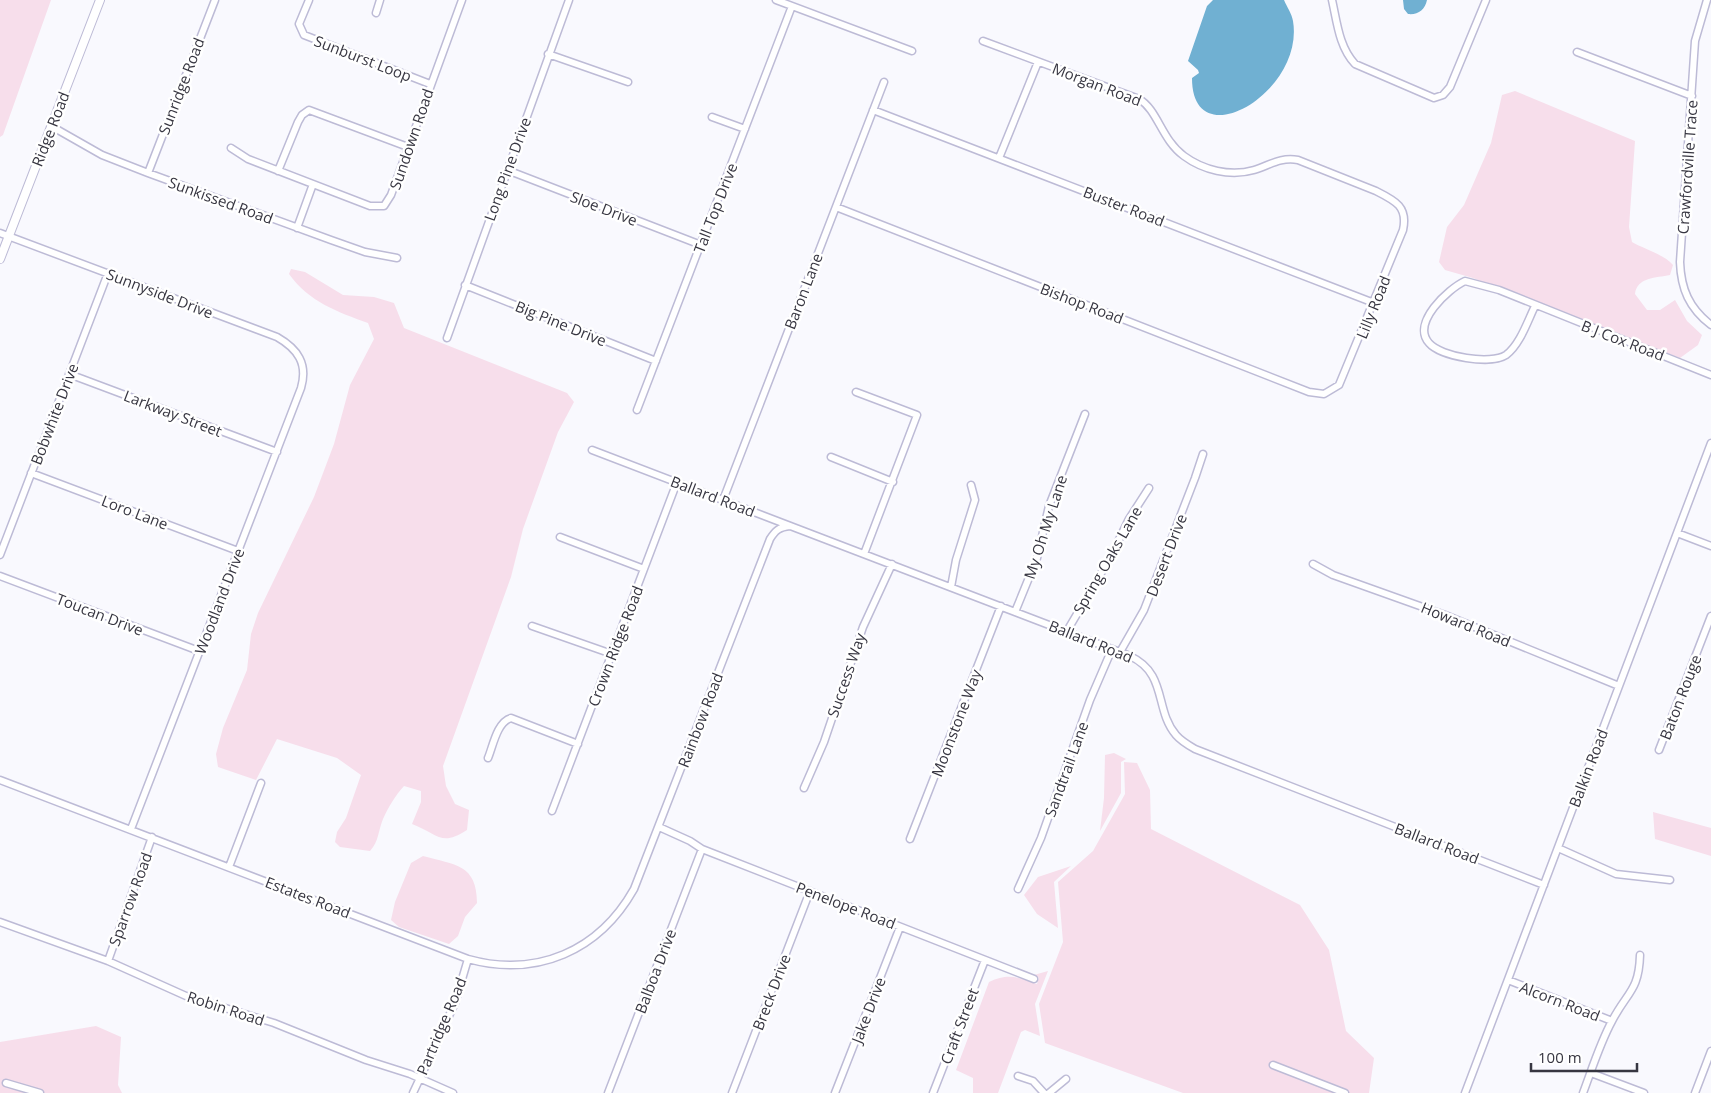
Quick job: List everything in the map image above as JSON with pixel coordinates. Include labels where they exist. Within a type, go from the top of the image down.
[{"type":"street","name":"Ridge Road","points":[[0,259],[100,0]]},
{"type":"street","name":"Sunridge Road","points":[[148,173],[214,0]]},
{"type":"street","name":"Sunburst Loop","points":[[308,0],[299,24],[304,35],[430,84]]},
{"type":"street","points":[[376,13],[380,0]]},
{"type":"street","name":"Sundown Road","points":[[231,148],[248,159],[370,206],[384,206],[391,195],[462,0]]},
{"type":"street","name":"Long Pine Drive","points":[[447,338],[568,0]]},
{"type":"street","points":[[776,0],[912,51]]},
{"type":"street","points":[[1332,0],[1343,44],[1348,56],[1355,64],[1434,98],[1443,95],[1450,87],[1486,0]]},
{"type":"street","name":"Crawfordville Trace","points":[[1707,0],[1696,41],[1680,262],[1681,280],[1692,306],[1711,325]]},
{"type":"street","name":"Tall Top Drive","points":[[637,410],[792,6]]},
{"type":"street","name":"Morgan Road","points":[[983,41],[1147,104],[1171,145],[1184,156],[1210,170],[1232,173],[1246,171],[1286,158],[1298,160],[1388,197],[1401,208],[1405,215]]},
{"type":"street","points":[[1577,52],[1692,96]]},
{"type":"street","points":[[548,54],[628,82]]},
{"type":"street","points":[[999,158],[1038,62]]},
{"type":"street","name":"Baron Lane","points":[[723,500],[884,82]]},
{"type":"street","points":[[278,170],[298,122],[302,115],[309,110],[408,147]]},
{"type":"street","name":"Buster Road","points":[[873,110],[1374,303]]},
{"type":"street","points":[[712,117],[745,128]]},
{"type":"street","name":"Sunkissed Road","points":[[51,126],[102,155],[148,173],[365,252],[397,258]]},
{"type":"street","name":"Sloe Drive","points":[[507,170],[701,245]]},
{"type":"street","points":[[297,228],[313,184]]},
{"type":"street","name":"Bishop Road","points":[[836,207],[1310,392],[1317,394],[1329,393]]},
{"type":"street","name":"Lilly Road","points":[[1329,393],[1343,379],[1403,230],[1405,215]]},
{"type":"street","name":"Sunnyside Drive","points":[[0,233],[277,337],[294,348],[302,362],[304,372]]},
{"type":"street","name":"Bobwhite Drive","points":[[0,555],[108,273]]},
{"type":"street","name":"B J Cox Road","points":[[1535,306],[1511,350],[1504,356],[1480,359],[1451,354],[1433,347],[1426,338],[1425,325],[1432,310],[1446,293],[1465,281],[1479,283],[1535,306],[1618,336],[1711,375]]},
{"type":"street","name":"Big Pine Drive","points":[[465,285],[656,360]]},
{"type":"street","name":"Woodland Drive","points":[[131,829],[277,452],[301,388],[304,372]]},
{"type":"street","name":"Larkway Street","points":[[69,374],[277,452]]},
{"type":"street","points":[[856,392],[917,415],[864,554]]},
{"type":"street","name":"My Oh My Lane","points":[[1015,612],[1037,558],[1049,506],[1086,414]]},
{"type":"street","name":"Balkin Road","points":[[1465,1093],[1711,443]]},
{"type":"street","name":"Ballard Road","points":[[592,450],[1112,648],[1139,660],[1150,670],[1156,682],[1172,730],[1184,742],[1195,749],[1544,885]]},
{"type":"street","name":"Desert Drive","points":[[1120,652],[1144,610],[1203,454]]},
{"type":"street","points":[[831,457],[893,482]]},
{"type":"street","name":"Loro Lane","points":[[32,473],[238,551]]},
{"type":"street","name":"Crown Ridge Road","points":[[552,811],[677,482]]},
{"type":"street","points":[[951,587],[956,560],[975,500],[971,485]]},
{"type":"street","name":"Spring Oaks Lane","points":[[1067,631],[1095,579],[1110,558],[1129,519],[1149,488]]},
{"type":"street","name":"Rainbow Road","points":[[613,920],[634,889],[770,539],[775,531],[782,526],[790,526]]},
{"type":"street","points":[[1677,533],[1711,546]]},
{"type":"street","points":[[560,537],[644,569]]},
{"type":"street","name":"Success Way","points":[[804,788],[824,742],[863,627],[892,564]]},
{"type":"street","name":"Howard Road","points":[[1313,564],[1333,575],[1445,615],[1619,686]]},
{"type":"street","name":"Toucan Drive","points":[[0,576],[199,652]]},
{"type":"street","name":"Moonstone Way","points":[[910,839],[1001,606]]},
{"type":"street","name":"Baton Rouge","points":[[1659,750],[1711,616]]},
{"type":"street","points":[[532,626],[612,654]]},
{"type":"street","name":"Sandtrail Lane","points":[[1018,890],[1042,838],[1090,700],[1112,648]]},
{"type":"street","points":[[488,758],[500,727],[507,719],[517,720],[578,744]]},
{"type":"street","name":"Estates Road","points":[[0,780],[468,959],[510,966],[542,962],[581,946],[613,920]]},
{"type":"street","points":[[229,866],[261,783]]},
{"type":"street","name":"Penelope Road","points":[[659,827],[690,841],[702,849],[1034,979]]},
{"type":"street","name":"Sparrow Road","points":[[108,961],[152,837]]},
{"type":"street","points":[[1558,848],[1616,874],[1670,880]]},
{"type":"street","name":"Balboa Drive","points":[[608,1093],[702,849]]},
{"type":"street","name":"Breck Drive","points":[[732,1093],[810,891]]},
{"type":"street","name":"Robin Road","points":[[0,922],[108,961],[186,996],[274,1024],[366,1060],[419,1078],[453,1093]]},
{"type":"street","name":"Jake Drive","points":[[836,1093],[900,927]]},
{"type":"street","points":[[1583,1093],[1612,1021],[1627,1001],[1640,975],[1640,955]]},
{"type":"street","name":"Partridge Road","points":[[413,1093],[455,1002],[468,959]]},
{"type":"street","name":"Craft Street","points":[[933,1093],[985,960]]},
{"type":"street","name":"Alcorn Road","points":[[1508,980],[1612,1021]]},
{"type":"street","points":[[1695,1093],[1711,1051]]},
{"type":"street","points":[[1273,1065],[1345,1093]]},
{"type":"street","points":[[1591,1073],[1644,1093]]},
{"type":"street","points":[[1018,1076],[1033,1081],[1044,1093]]},
{"type":"street","points":[[1049,1093],[1066,1079]]},
{"type":"street","points":[[6,1083],[40,1093]]},
{"type":"shaded area","points":[[0,0],[51,0],[3,135],[0,137]]},
{"type":"shaded area","points":[[1515,91],[1635,141],[1629,227],[1632,242],[1660,255],[1673,265],[1670,275],[1643,281],[1639,284],[1635,294],[1647,310],[1660,310],[1675,300],[1687,321],[1702,335],[1698,345],[1680,358],[1473,278],[1445,270],[1439,262],[1447,227],[1464,205],[1491,143],[1502,95]]},
{"type":"shaded area","points":[[291,269],[305,272],[343,295],[374,297],[394,303],[404,328],[567,393],[574,402],[558,432],[523,529],[511,577],[443,766],[446,786],[455,804],[469,810],[467,830],[451,838],[439,837],[412,824],[421,802],[421,791],[404,786],[395,797],[383,819],[377,840],[370,851],[340,847],[335,842],[337,832],[346,818],[361,775],[337,758],[277,739],[256,780],[218,767],[216,754],[223,728],[247,670],[251,634],[258,613],[314,497],[334,444],[350,385],[374,339],[368,323],[335,310],[315,299],[297,284],[289,274]]},
{"type":"shaded area","points":[[1114,753],[1126,759],[1121,762],[1121,793],[1100,831],[1104,798],[1105,755]]},
{"type":"shaded area","points":[[1124,762],[1137,763],[1150,790],[1151,829],[1300,905],[1329,950],[1346,1031],[1374,1058],[1369,1093],[1183,1093],[1045,1043],[1039,1004],[1063,942],[1058,882],[1093,851],[1125,794]]},
{"type":"shaded area","points":[[1653,812],[1711,828],[1711,856],[1655,839]]},
{"type":"shaded area","points":[[423,856],[462,868],[473,880],[476,890],[477,903],[465,917],[458,936],[449,944],[399,927],[391,920],[395,902],[411,863]]},
{"type":"shaded area","points":[[1071,866],[1054,882],[1058,928],[1037,914],[1024,895],[1038,877]]},
{"type":"shaded area","points":[[1048,971],[1035,1004],[1040,1036],[1025,1030],[1021,1032],[998,1093],[973,1093],[973,1078],[956,1070],[989,982],[996,979],[1013,977],[1037,984],[1039,978],[1034,975]]},
{"type":"shaded area","points":[[96,1026],[121,1037],[118,1085],[122,1093],[0,1093],[0,1042]]},
{"type":"water","points":[[1213,0],[1284,0],[1293,21],[1292,47],[1282,71],[1266,92],[1247,106],[1227,114],[1209,113],[1197,102],[1192,78],[1199,73],[1188,61],[1207,6]]},
{"type":"water","points":[[1403,0],[1427,0],[1423,9],[1418,13],[1408,14],[1404,9]]}]
